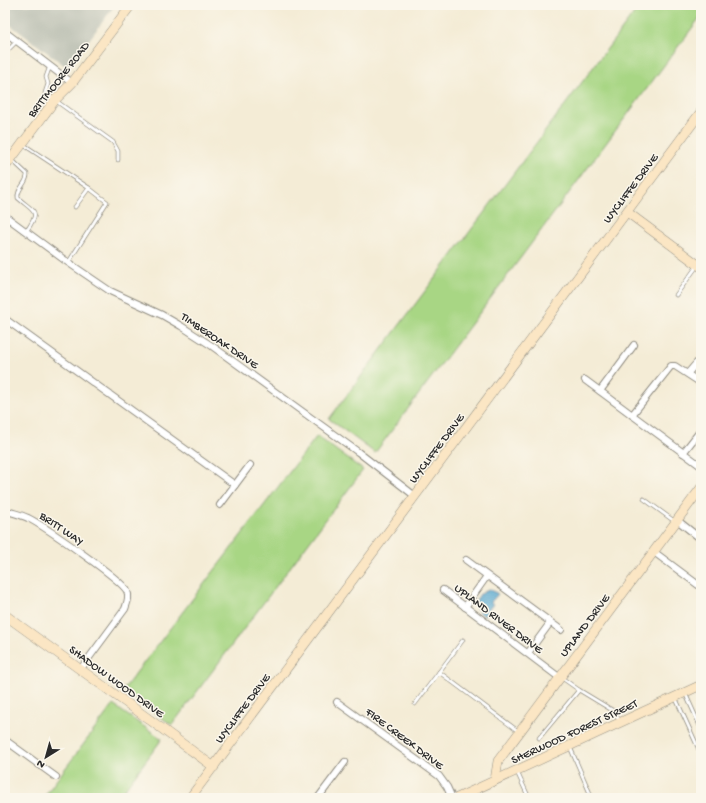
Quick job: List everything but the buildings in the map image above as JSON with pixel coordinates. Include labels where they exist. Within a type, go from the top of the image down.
[{"type":"street","name":"BRITTMOORE ROAD","points":[[8,163],[55,100],[72,83],[131,5]]},
{"type":"street","points":[[5,32],[72,83]]},
{"type":"street","name":"WYCLIFFE DRIVE","points":[[190,798],[701,112]]},
{"type":"street","points":[[627,212],[700,266]]},
{"type":"street","name":"TIMBEROAK DRIVE","points":[[5,216],[68,263],[110,291],[162,315],[206,342],[352,448],[415,496]]},
{"type":"street","points":[[5,319],[235,485]]},
{"type":"street","points":[[600,391],[634,345]]},
{"type":"street","points":[[688,374],[701,358]]},
{"type":"street","points":[[632,415],[671,366],[675,366],[701,383]]},
{"type":"street","points":[[585,380],[701,466]]},
{"type":"street","points":[[683,454],[701,430]]},
{"type":"street","points":[[220,505],[250,465]]},
{"type":"street","name":"UPLAND DRIVE","points":[[495,780],[498,761],[701,488]]},
{"type":"street","name":"BRITT WAY","points":[[5,510],[43,526],[115,578],[126,589],[128,594],[127,604],[80,670]]},
{"type":"street","points":[[677,521],[701,539]]},
{"type":"street","points":[[654,552],[701,586]]},
{"type":"street","points":[[466,560],[561,630]]},
{"type":"street","points":[[465,606],[487,576]]},
{"type":"street","name":"UPLAND RIVER DRIVE","points":[[443,590],[560,678]]},
{"type":"street","name":"SHADOW WOOD DRIVE","points":[[5,615],[214,767]]},
{"type":"street","points":[[528,653],[550,623]]},
{"type":"street","name":"SHERWOOD FOREST STREET","points":[[457,798],[570,747],[701,685]]},
{"type":"street","name":"FIRE CREEK DRIVE","points":[[337,702],[439,776],[447,787],[452,798]]},
{"type":"street","points":[[5,740],[56,778]]},
{"type":"street","points":[[318,798],[345,762]]},
{"type":"lane","points":[[5,51],[10,49],[17,41]]},
{"type":"lane","points":[[50,66],[46,77],[48,84],[45,93],[112,142],[118,151],[118,160]]},
{"type":"lane","points":[[23,144],[89,188],[106,202],[68,263]]},
{"type":"lane","points":[[8,163],[27,174],[27,179],[17,195],[18,198],[33,210],[35,215],[34,220],[26,232]]},
{"type":"lane","points":[[75,207],[89,188]]},
{"type":"lane","points":[[676,295],[700,266]]},
{"type":"lane","points":[[644,499],[677,521]]},
{"type":"lane","points":[[415,704],[463,640]]},
{"type":"lane","points":[[439,672],[519,732]]},
{"type":"lane","points":[[560,678],[569,682],[579,690],[612,710],[620,723]]},
{"type":"lane","points":[[539,738],[579,690]]},
{"type":"lane","points":[[685,693],[701,728]]},
{"type":"lane","points":[[675,698],[701,754]]},
{"type":"lane","points":[[570,747],[592,798]]},
{"type":"lane","points":[[516,771],[529,798]]},
{"type":"shaded area","points":[[5,5],[115,5],[68,68],[5,21]]},
{"type":"green space","points":[[640,5],[701,5],[701,16],[375,453],[329,419]]},
{"type":"green space","points":[[317,436],[363,470],[172,725],[123,690]]},
{"type":"green space","points":[[113,705],[162,739],[118,798],[43,798]]},
{"type":"water","points":[[490,589],[498,594],[491,602],[493,604],[484,616],[476,608],[476,601],[480,594]]}]
